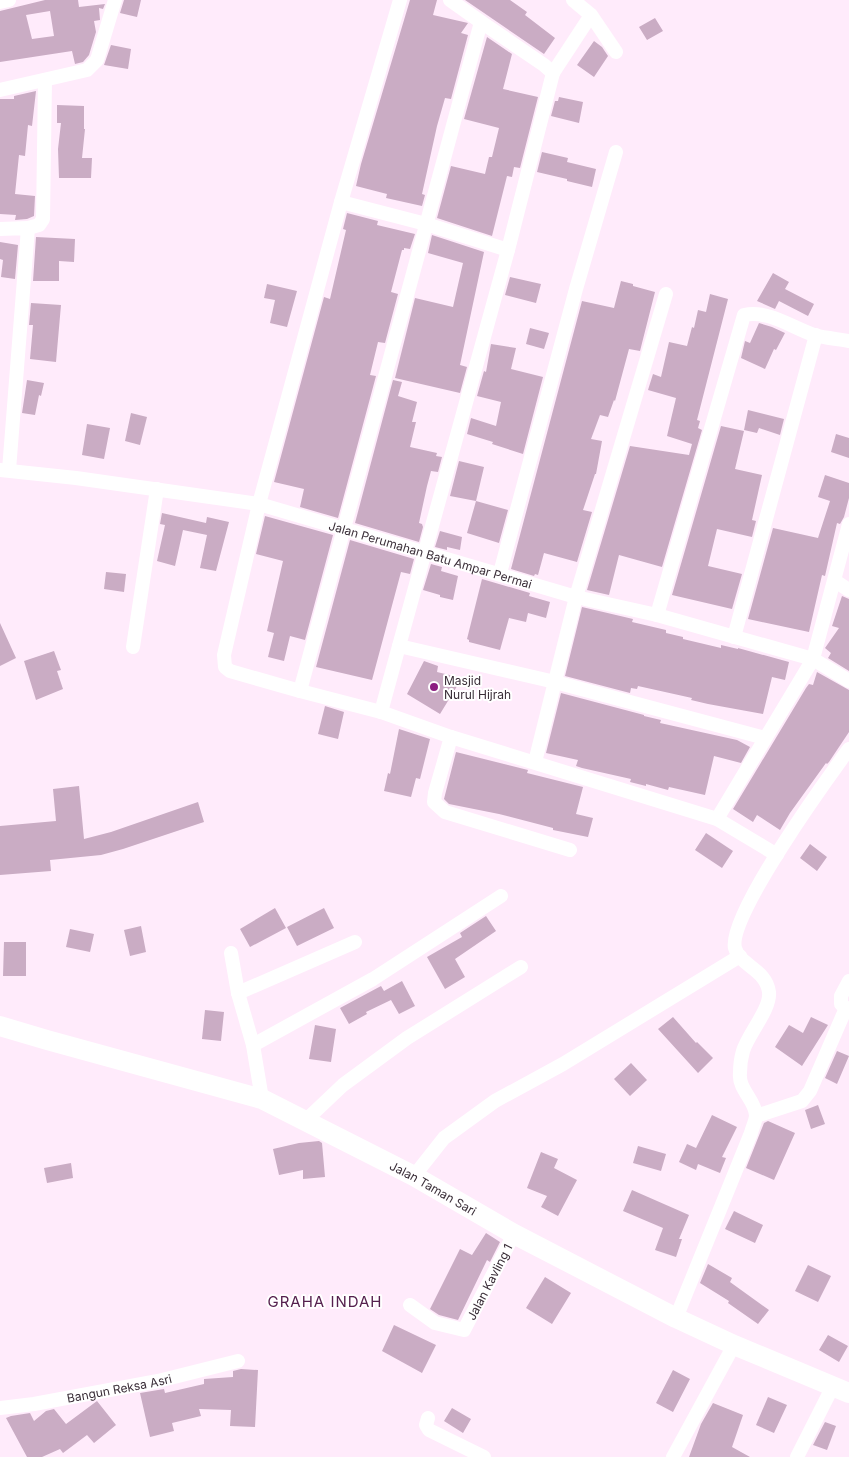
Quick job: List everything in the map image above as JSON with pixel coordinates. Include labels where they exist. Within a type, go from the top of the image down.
[{"type":"street","points":[[0,2],[9,0]]},
{"type":"street","points":[[0,90],[87,70],[97,60],[114,0]]},
{"type":"street","points":[[400,0],[341,202],[259,504],[223,663],[230,671],[381,712],[450,737],[717,819],[777,855]]},
{"type":"street","points":[[450,0],[553,73]]},
{"type":"street","points":[[573,0],[591,15],[616,52]]},
{"type":"street","points":[[381,712],[426,554],[508,250],[553,73],[591,15]]},
{"type":"street","points":[[300,691],[481,22]]},
{"type":"street","points":[[0,229],[28,228],[39,225],[43,219],[45,80]]},
{"type":"street","points":[[500,573],[576,289],[616,152]]},
{"type":"street","points":[[341,202],[426,224],[508,250]]},
{"type":"street","points":[[4,470],[28,228]]},
{"type":"street","points":[[536,762],[576,597],[666,294]]},
{"type":"street","points":[[657,615],[744,315],[754,313],[773,317],[816,335],[849,341]]},
{"type":"street","points":[[734,636],[816,335]]},
{"type":"street","name":"Jalan Perumahan Batu Ampar Permai","points":[[4,470],[259,504],[426,554],[500,573],[576,597],[657,615],[813,659],[849,681]]},
{"type":"street","points":[[133,647],[157,489]]},
{"type":"street","points":[[717,819],[813,659],[849,524]]},
{"type":"street","points":[[835,581],[849,590]]},
{"type":"street","points":[[399,646],[555,682],[765,738]]},
{"type":"street","points":[[450,737],[434,802],[445,812],[570,850]]},
{"type":"street","points":[[676,1318],[751,1134],[756,1116],[753,1105],[745,1092],[739,1076],[744,1050],[766,1004],[769,993],[763,977],[735,949],[734,936],[746,906],[777,855],[849,749]]},
{"type":"street","points":[[253,1045],[373,979],[501,896]]},
{"type":"street","points":[[238,993],[355,942]]},
{"type":"street","points":[[231,953],[238,993],[253,1045],[262,1099]]},
{"type":"street","points":[[414,1176],[444,1138],[495,1101],[564,1064],[740,956]]},
{"type":"street","points":[[305,1121],[343,1085],[407,1038],[521,967]]},
{"type":"street","points":[[756,1116],[802,1100],[810,1091],[847,1010],[841,1004],[841,996],[849,981]]},
{"type":"street","name":"Jalan Taman Sari","points":[[0,1026],[262,1099],[414,1176],[514,1234],[676,1318],[734,1345],[841,1390]]},
{"type":"street","name":"Jalan Kavling 1","points":[[410,1305],[435,1323],[464,1330],[514,1234]]},
{"type":"street","points":[[673,1457],[734,1345]]},
{"type":"street","name":"Bangun Reksa Asri","points":[[0,1408],[34,1404],[158,1381],[238,1362]]},
{"type":"street","points":[[797,1457],[841,1390]]},
{"type":"street","points":[[428,1418],[426,1425],[430,1430],[484,1457]]},
{"type":"building","points":[[45,0],[78,0],[79,7],[105,4],[103,9],[99,8],[100,20],[94,21],[96,32],[89,55],[83,62],[75,64],[72,51],[0,62],[0,11]],"holes":[[[50,11],[54,36],[32,39],[26,15]]]},
{"type":"building","points":[[124,0],[141,0],[137,17],[120,13]]},
{"type":"building","points":[[410,0],[437,0],[433,15],[468,23],[461,33],[468,35],[451,99],[445,98],[437,126],[422,194],[425,195],[422,206],[386,198],[387,194],[356,186]]},
{"type":"building","points":[[465,0],[510,0],[527,12],[525,15],[555,38],[544,54]]},
{"type":"building","points":[[655,18],[663,31],[647,40],[639,27]]},
{"type":"building","points":[[487,37],[512,54],[503,89],[538,97],[520,168],[514,167],[512,177],[507,176],[492,236],[437,218],[451,166],[485,174],[489,157],[492,157],[499,128],[464,119]]},
{"type":"building","points":[[594,41],[602,47],[608,56],[594,77],[577,65]]},
{"type":"building","points":[[111,45],[131,49],[128,69],[104,65]]},
{"type":"building","points":[[36,91],[32,126],[28,125],[25,156],[19,155],[15,194],[35,196],[34,216],[15,220],[16,215],[0,214],[0,99],[14,99],[14,96]]},
{"type":"building","points":[[559,97],[583,102],[579,123],[551,116],[555,101],[558,101]]},
{"type":"building","points":[[57,105],[84,106],[85,129],[82,158],[92,158],[91,178],[59,178],[58,149],[61,123],[57,123]]},
{"type":"building","points":[[542,152],[568,158],[567,162],[596,169],[592,187],[537,172]]},
{"type":"building","points":[[347,213],[378,221],[377,225],[415,234],[410,249],[404,248],[402,250],[391,292],[398,294],[385,343],[378,342],[370,375],[376,376],[338,518],[300,507],[304,489],[274,482],[324,297],[330,299],[346,230],[343,229]]},
{"type":"building","points":[[432,235],[484,252],[460,365],[467,367],[460,393],[395,378],[415,298],[453,307],[463,263],[428,253]]},
{"type":"building","points":[[36,237],[75,239],[74,262],[59,261],[59,281],[33,281]]},
{"type":"building","points":[[0,242],[18,245],[15,279],[1,277],[3,260],[0,259]]},
{"type":"building","points":[[773,273],[789,282],[785,289],[814,304],[808,316],[779,301],[775,309],[757,301]]},
{"type":"building","points":[[510,277],[541,284],[536,303],[505,295]]},
{"type":"building","points":[[621,281],[655,292],[640,351],[629,349],[615,401],[608,417],[600,415],[591,439],[602,441],[596,474],[583,510],[592,512],[577,562],[544,553],[538,575],[535,574],[534,576],[511,569],[582,301],[614,308]]},
{"type":"building","points":[[267,284],[297,291],[287,327],[270,323],[275,300],[264,298]]},
{"type":"building","points":[[710,294],[728,299],[697,420],[700,421],[698,428],[702,430],[662,567],[619,555],[609,595],[587,590],[630,446],[689,455],[692,444],[667,436],[676,398],[648,390],[653,374],[661,377],[669,342],[687,346],[698,310],[706,312]]},
{"type":"building","points":[[31,303],[61,305],[56,362],[30,359],[33,325],[29,325]]},
{"type":"building","points":[[759,323],[785,333],[776,350],[774,349],[765,369],[741,358],[745,341],[750,343]]},
{"type":"building","points":[[530,328],[549,333],[544,349],[526,344]]},
{"type":"building","points":[[491,344],[516,348],[511,369],[543,377],[523,454],[467,434],[471,418],[496,426],[501,402],[477,396],[484,371],[486,372]]},
{"type":"building","points":[[27,380],[44,383],[41,396],[39,395],[35,415],[22,413]]},
{"type":"building","points":[[393,380],[402,382],[398,396],[417,402],[412,422],[416,422],[410,447],[437,453],[436,456],[442,457],[438,472],[431,471],[419,523],[423,527],[419,542],[355,523]]},
{"type":"building","points":[[748,410],[784,419],[780,435],[759,428],[757,433],[744,430]]},
{"type":"building","points":[[131,413],[147,417],[140,445],[125,441]]},
{"type":"building","points":[[87,424],[110,428],[104,459],[82,455]]},
{"type":"building","points":[[721,426],[744,431],[735,469],[762,475],[752,520],[756,521],[752,537],[717,529],[708,566],[742,574],[732,609],[672,595]]},
{"type":"building","points":[[836,434],[849,438],[849,458],[831,452]]},
{"type":"building","points":[[459,461],[484,467],[476,501],[450,496]]},
{"type":"building","points":[[825,475],[849,483],[849,498],[844,517],[840,524],[837,523],[825,576],[822,575],[809,632],[748,619],[773,528],[818,538],[830,501],[818,497]]},
{"type":"building","points":[[476,501],[508,510],[499,543],[467,533]]},
{"type":"building","points":[[162,513],[206,523],[207,517],[229,522],[216,571],[200,568],[207,535],[183,530],[175,566],[157,561],[165,525],[160,524]]},
{"type":"building","points":[[265,516],[333,535],[305,640],[290,636],[284,661],[268,657],[274,633],[267,631],[283,561],[256,554]]},
{"type":"building","points":[[440,531],[462,537],[460,550],[447,547],[447,550],[435,547]]},
{"type":"building","points":[[350,540],[414,559],[410,574],[401,572],[372,680],[316,667]]},
{"type":"building","points":[[431,564],[442,567],[441,571],[458,576],[453,600],[423,590]]},
{"type":"building","points":[[106,572],[126,574],[124,592],[104,589]]},
{"type":"building","points":[[482,579],[530,593],[529,596],[550,602],[546,618],[528,613],[526,622],[509,618],[500,650],[469,642],[467,639]]},
{"type":"building","points":[[842,596],[849,599],[849,671],[828,658],[831,653],[825,648],[839,628],[832,626]]},
{"type":"building","points":[[582,607],[633,619],[632,622],[666,630],[666,633],[683,637],[683,639],[721,648],[721,645],[738,648],[789,662],[785,680],[772,677],[763,714],[708,704],[691,700],[692,698],[638,686],[637,689],[631,688],[630,693],[565,676]]},
{"type":"building","points":[[0,623],[16,658],[0,666]]},
{"type":"building","points":[[54,651],[61,670],[57,671],[63,689],[36,700],[24,661]]},
{"type":"building","name":"Masjid Nurul Hijrah","points":[[424,661],[438,666],[437,672],[462,678],[440,714],[407,694]]},
{"type":"building","points":[[817,672],[849,690],[849,732],[790,813],[780,830],[757,815],[753,822],[733,809],[806,688],[809,684],[813,685]]},
{"type":"building","points":[[561,693],[661,720],[660,723],[737,740],[750,747],[741,763],[714,756],[705,795],[669,787],[668,790],[630,782],[631,779],[576,766],[578,760],[546,753]]},
{"type":"building","points":[[325,706],[344,712],[338,739],[318,734]]},
{"type":"building","points":[[399,729],[430,739],[420,779],[416,778],[411,797],[384,791],[388,773],[390,774]]},
{"type":"building","points":[[456,752],[528,770],[527,773],[583,787],[576,814],[593,818],[588,837],[553,830],[553,828],[499,814],[449,804],[444,799]]},
{"type":"building","points":[[79,786],[84,839],[111,832],[198,802],[204,822],[101,855],[50,860],[51,871],[0,875],[0,826],[56,821],[53,789]]},
{"type":"building","points":[[706,833],[733,851],[722,868],[695,850]]},
{"type":"building","points":[[810,844],[827,857],[817,871],[800,858]]},
{"type":"building","points":[[275,908],[286,928],[250,947],[240,929]]},
{"type":"building","points":[[324,908],[334,928],[297,946],[287,927]]},
{"type":"building","points":[[486,916],[496,931],[455,959],[465,977],[445,989],[427,957],[462,937],[460,933]]},
{"type":"building","points":[[141,926],[146,952],[130,956],[124,930]]},
{"type":"building","points":[[70,929],[94,934],[90,952],[66,947]]},
{"type":"building","points":[[4,942],[26,942],[26,976],[3,976]]},
{"type":"building","points":[[402,981],[415,1006],[399,1014],[391,1000],[366,1012],[367,1014],[349,1024],[340,1008],[381,986],[384,991]]},
{"type":"building","points":[[205,1010],[224,1012],[221,1041],[202,1039]]},
{"type":"building","points":[[673,1017],[696,1043],[713,1058],[698,1073],[658,1029]]},
{"type":"building","points":[[811,1017],[828,1025],[802,1066],[775,1047],[789,1025],[803,1033]]},
{"type":"building","points":[[315,1025],[336,1029],[331,1062],[309,1059]]},
{"type":"building","points":[[837,1051],[849,1056],[837,1084],[825,1078]]},
{"type":"building","points":[[631,1063],[647,1080],[630,1096],[614,1079]]},
{"type":"building","points":[[818,1105],[825,1124],[811,1129],[805,1110]]},
{"type":"building","points":[[712,1115],[737,1127],[722,1157],[726,1158],[720,1173],[698,1164],[696,1170],[679,1162],[687,1144],[696,1148]]},
{"type":"building","points":[[768,1121],[795,1133],[774,1180],[746,1168],[764,1123]]},
{"type":"building","points":[[319,1141],[322,1143],[325,1177],[303,1179],[303,1170],[279,1175],[273,1149]]},
{"type":"building","points":[[638,1146],[666,1154],[661,1171],[633,1163]]},
{"type":"building","points":[[541,1152],[558,1159],[554,1168],[577,1180],[558,1216],[541,1207],[547,1196],[527,1188]]},
{"type":"building","points":[[71,1163],[73,1178],[47,1183],[44,1168]]},
{"type":"building","points":[[632,1190],[689,1215],[679,1239],[682,1239],[676,1257],[655,1250],[663,1228],[623,1211]]},
{"type":"building","points":[[734,1211],[763,1225],[755,1243],[725,1229]]},
{"type":"building","points":[[486,1233],[500,1242],[490,1262],[487,1260],[458,1320],[439,1315],[430,1309],[460,1249],[472,1255]]},
{"type":"building","points":[[708,1264],[732,1278],[730,1282],[769,1310],[758,1324],[728,1303],[729,1301],[700,1283]]},
{"type":"building","points":[[808,1265],[831,1276],[818,1302],[795,1291]]},
{"type":"building","points":[[545,1277],[571,1293],[552,1324],[526,1308]]},
{"type":"building","points":[[394,1325],[436,1345],[422,1373],[382,1351]]},
{"type":"building","points":[[828,1335],[848,1346],[839,1362],[819,1350]]},
{"type":"building","points":[[241,1369],[258,1370],[255,1427],[230,1426],[231,1410],[199,1409],[201,1416],[172,1423],[174,1431],[150,1437],[140,1393],[164,1389],[165,1393],[204,1384],[204,1379],[233,1377],[233,1371]]},
{"type":"building","points":[[673,1370],[690,1379],[673,1412],[656,1403]]},
{"type":"building","points":[[768,1397],[787,1405],[774,1433],[756,1425]]},
{"type":"building","points":[[97,1401],[116,1425],[94,1443],[87,1435],[63,1453],[60,1449],[42,1457],[27,1457],[6,1418],[30,1413],[34,1421],[46,1411],[54,1409],[66,1424]]},
{"type":"building","points":[[713,1403],[743,1415],[732,1447],[750,1457],[689,1457],[701,1424]]},
{"type":"building","points":[[452,1408],[471,1419],[463,1433],[444,1421]]},
{"type":"building","points":[[825,1422],[836,1426],[827,1450],[813,1445]]},
{"type":"place","name":"Masjid Nurul Hijrah","points":[[434,687]]},
{"type":"district","name":"GRAHA INDAH","points":[[325,1301]]}]
